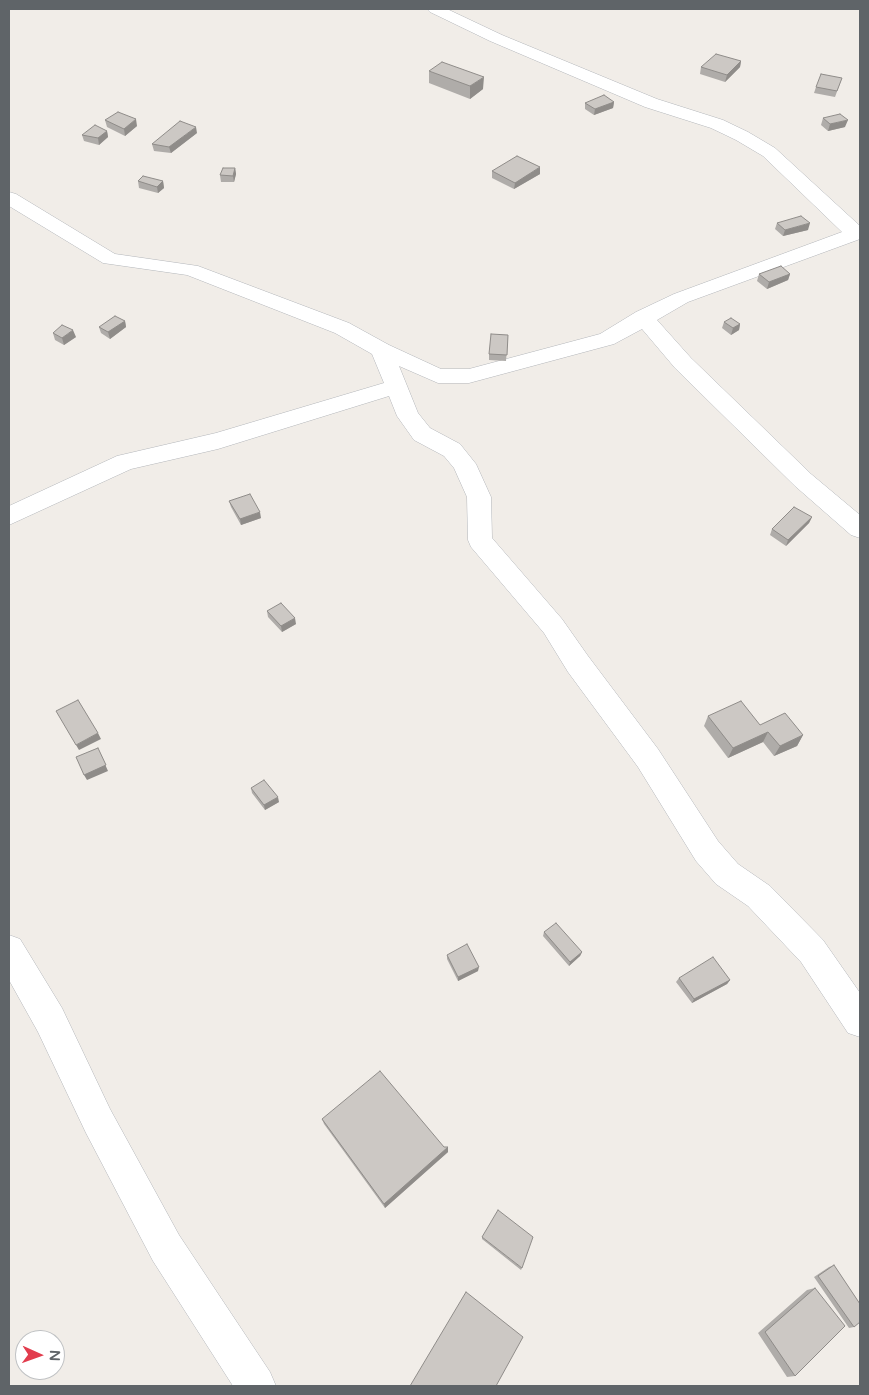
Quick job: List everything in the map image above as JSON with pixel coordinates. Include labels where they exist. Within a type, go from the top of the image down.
[{"type":"street","points":[[9,198],[57,229],[110,259],[191,270],[342,328],[381,350],[438,376],[469,376],[608,339],[643,317],[681,298],[858,233],[769,152],[742,136],[717,124],[651,103],[496,38],[435,9]]},
{"type":"street","points":[[643,317],[683,363],[803,480],[860,529]]},
{"type":"street","points":[[381,350],[408,416],[422,434],[452,450],[464,464],[479,498],[480,540],[554,626],[578,664],[648,758],[707,851],[727,874],[759,896],[812,951],[860,1021]]},
{"type":"street","points":[[9,516],[126,462],[218,441],[395,387]]},
{"type":"street","points":[[9,950],[50,1020],[98,1121],[166,1248],[256,1386]]},
{"type":"building","points":[[716,54],[741,61],[727,75],[701,67]]},
{"type":"building","points":[[442,62],[484,77],[470,86],[429,71]]},
{"type":"building","points":[[821,74],[842,78],[837,91],[816,87]]},
{"type":"building","points":[[604,95],[614,102],[595,109],[585,103]]},
{"type":"building","points":[[118,112],[136,119],[124,129],[105,120]]},
{"type":"building","points":[[840,114],[848,120],[830,124],[823,118]]},
{"type":"building","points":[[180,121],[196,127],[169,147],[152,144]]},
{"type":"building","points":[[95,125],[107,131],[98,138],[82,135]]},
{"type":"building","points":[[517,156],[540,167],[515,183],[492,171]]},
{"type":"building","points":[[223,168],[235,168],[233,176],[220,175]]},
{"type":"building","points":[[143,176],[163,181],[157,187],[138,181]]},
{"type":"building","points":[[801,216],[810,223],[785,230],[777,223]]},
{"type":"building","points":[[781,266],[790,274],[769,282],[759,274]]},
{"type":"building","points":[[115,316],[125,321],[108,332],[99,327]]},
{"type":"building","points":[[731,318],[740,324],[733,328],[724,322]]},
{"type":"building","points":[[62,325],[73,330],[62,338],[53,333]]},
{"type":"building","points":[[491,334],[508,335],[507,355],[489,354]]},
{"type":"building","points":[[250,494],[260,512],[240,519],[229,501]]},
{"type":"building","points":[[794,507],[812,517],[788,540],[772,529]]},
{"type":"building","points":[[281,603],[295,618],[281,626],[267,611]]},
{"type":"building","points":[[78,700],[98,733],[76,745],[56,711]]},
{"type":"building","points":[[741,701],[760,725],[785,713],[803,735],[780,746],[768,732],[733,748],[708,716]]},
{"type":"building","points":[[98,748],[106,765],[84,775],[76,757]]},
{"type":"building","points":[[264,780],[278,797],[264,805],[251,788]]},
{"type":"building","points":[[556,923],[582,952],[570,962],[544,932]]},
{"type":"building","points":[[467,944],[479,967],[458,977],[447,955]]},
{"type":"building","points":[[713,957],[730,980],[694,999],[679,978]]},
{"type":"building","points":[[380,1071],[444,1147],[448,1147],[384,1204],[322,1119]]},
{"type":"building","points":[[498,1210],[533,1237],[522,1268],[482,1237]]},
{"type":"building","points":[[834,1265],[860,1304],[860,1322],[854,1327],[818,1276]]},
{"type":"building","points":[[815,1288],[845,1326],[795,1376],[765,1332]]},
{"type":"building","points":[[466,1292],[523,1337],[496,1386],[410,1386]]}]
